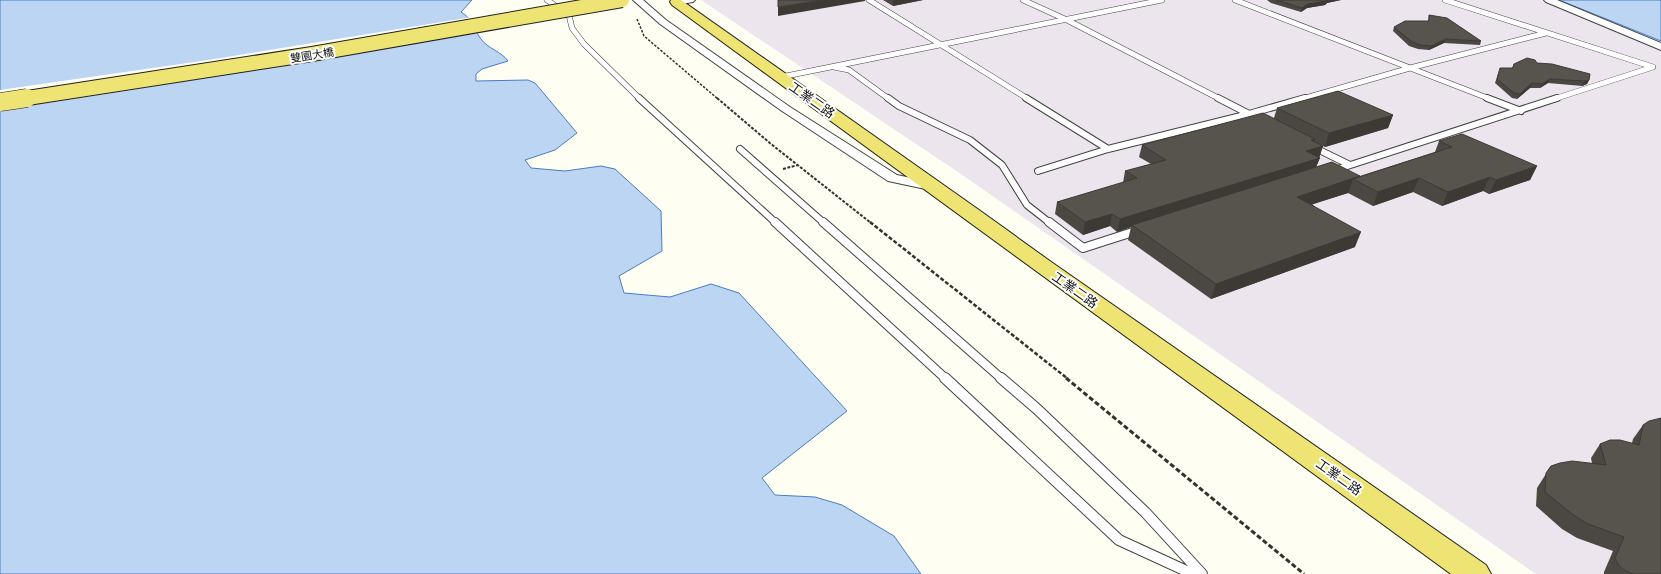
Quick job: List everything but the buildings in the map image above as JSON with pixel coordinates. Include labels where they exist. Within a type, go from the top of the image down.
[{"type":"main road","name":"雙園大橋","points":[[0,94],[308,49],[584,0]]},
{"type":"main road","name":"雙園大橋","points":[[0,102],[298,58],[503,23],[622,0]]},
{"type":"main road","name":"工業二路","points":[[683,1],[781,77],[935,187],[1039,264],[1476,574]]},
{"type":"street","points":[[638,0],[663,22],[711,57],[893,178],[935,187]]},
{"type":"street","points":[[1549,0],[1661,47]]},
{"type":"lane","points":[[547,0],[569,15],[572,28],[584,44],[629,89],[982,411],[1119,540],[1193,574]]},
{"type":"lane","points":[[868,0],[1108,149]]},
{"type":"lane","points":[[1023,0],[1067,20],[1256,117]]},
{"type":"lane","points":[[781,77],[1162,0]]},
{"type":"lane","points":[[1235,0],[1521,111]]},
{"type":"lane","points":[[1327,172],[1350,166],[1440,135],[1521,111],[1653,67],[1445,0]]},
{"type":"lane","points":[[1038,171],[1108,149],[1249,114],[1410,68],[1547,33]]},
{"type":"lane","points":[[834,67],[849,70],[899,106],[970,140],[1002,165],[1027,205],[1083,248],[1144,229]]},
{"type":"lane","points":[[1303,141],[1350,166]]},
{"type":"lane","points":[[740,149],[1037,409],[1145,512],[1202,574]]},
{"type":"path","points":[[637,18],[644,36],[759,134],[1033,350],[1304,574]]},
{"type":"shaded area","points":[[701,0],[1661,0],[1661,574],[1536,574],[961,174]]},
{"type":"water","points":[[0,0],[472,0],[461,12],[472,22],[478,35],[484,42],[508,61],[482,69],[476,74],[476,81],[528,80],[535,83],[577,133],[555,150],[525,160],[531,168],[565,171],[601,166],[615,169],[661,211],[662,251],[619,276],[624,293],[670,297],[711,284],[739,293],[847,411],[762,478],[775,495],[815,497],[842,505],[894,536],[921,574],[0,574]]},
{"type":"water","points":[[1559,0],[1661,0],[1661,41]]},
{"type":"pier","points":[[472,17],[480,33],[0,110],[0,90],[208,60]]}]
